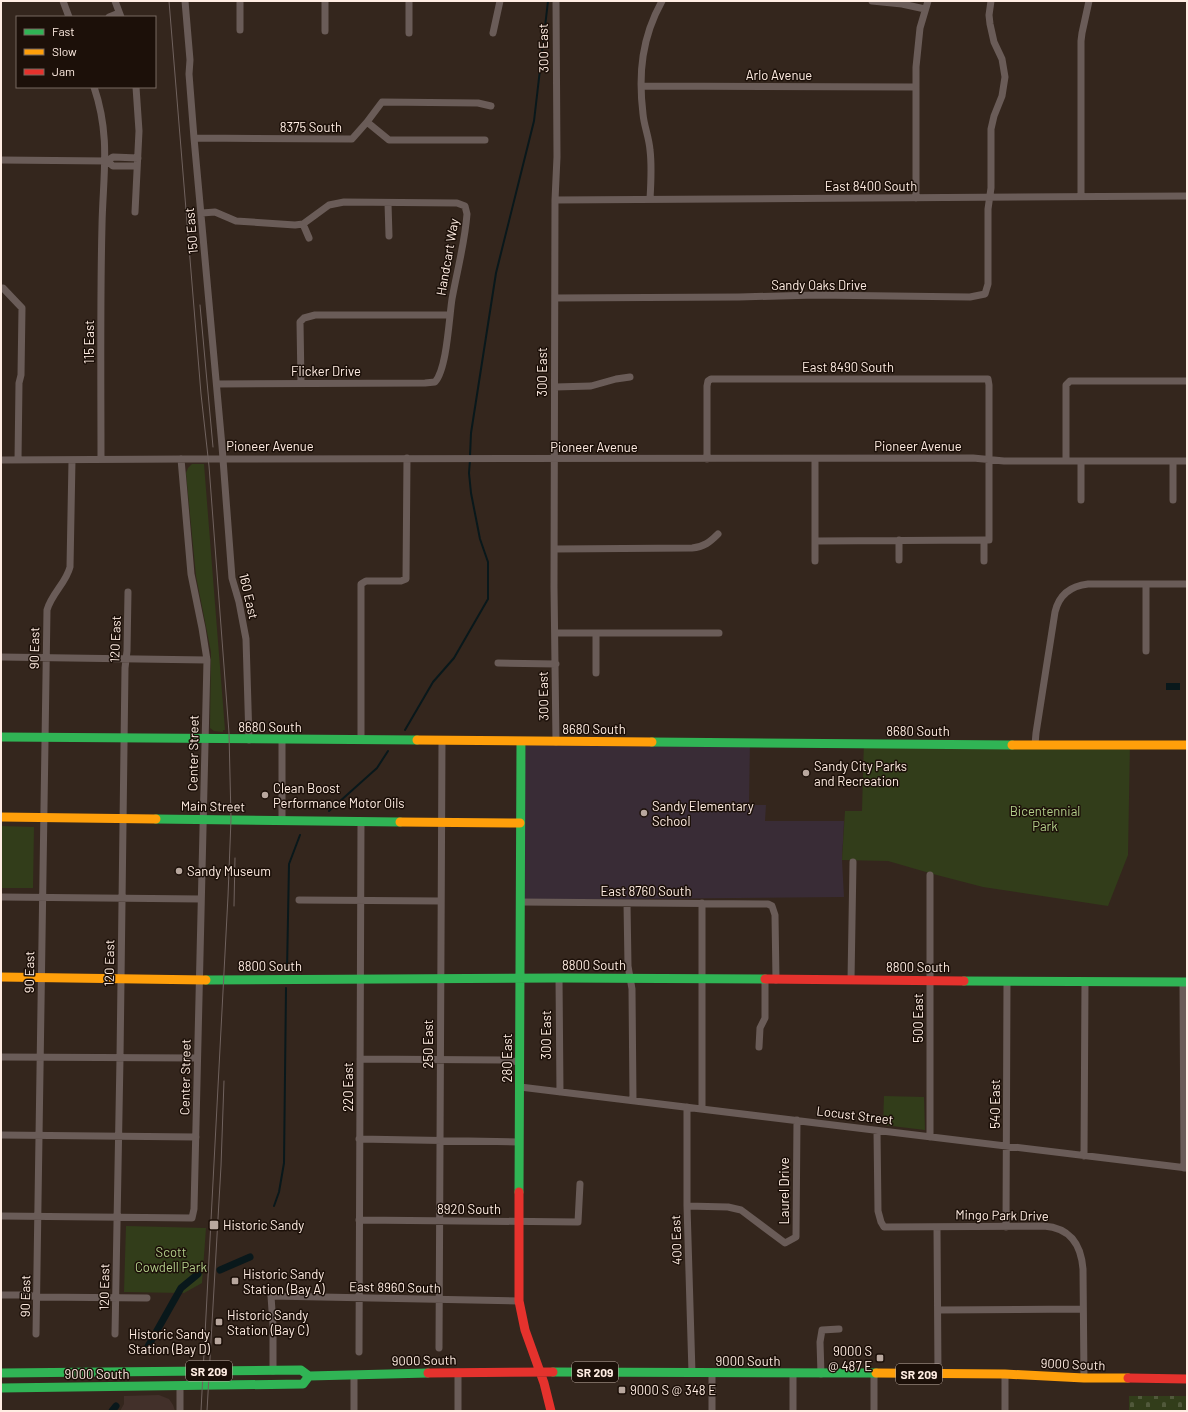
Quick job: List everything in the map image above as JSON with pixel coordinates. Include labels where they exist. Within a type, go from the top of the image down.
[{"type":"street","points":[[63,1],[69,16]]},
{"type":"street","points":[[115,1],[120,15]]},
{"type":"street","name":"150 East","points":[[185,1],[194,138],[223,458]]},
{"type":"street","points":[[240,1],[240,30]]},
{"type":"street","points":[[325,1],[325,31]]},
{"type":"street","points":[[409,1],[409,33]]},
{"type":"street","points":[[493,33],[500,1]]},
{"type":"street","name":"300 East","points":[[556,1],[557,157],[555,200],[554,459],[556,742]]},
{"type":"street","points":[[650,199],[650,152],[649,140],[643,115],[642,66],[645,42],[654,17],[662,1]]},
{"type":"street","points":[[872,1],[902,4],[925,9]]},
{"type":"street","points":[[916,198],[917,48],[920,28],[928,1]]},
{"type":"street","points":[[990,197],[991,129],[994,116],[1002,96],[1005,76],[1002,59],[991,33],[989,15],[991,1]]},
{"type":"street","points":[[1082,196],[1081,41],[1089,1]]},
{"type":"street","name":"Arlo Avenue","points":[[642,86],[916,87]]},
{"type":"street","name":"115 East","points":[[94,88],[105,130],[106,161],[102,225],[101,459]]},
{"type":"street","points":[[135,212],[139,131],[136,88]]},
{"type":"street","name":"8375 South","points":[[194,138],[352,139],[382,102],[478,103],[491,106]]},
{"type":"street","points":[[367,122],[389,140],[485,140]]},
{"type":"street","points":[[1,160],[106,161],[113,157],[138,158]]},
{"type":"street","points":[[106,161],[113,166],[137,166]]},
{"type":"street","name":"East 8400 South","points":[[555,200],[1187,196]]},
{"type":"street","name":"Sandy Oaks Drive","points":[[555,298],[816,295],[902,297],[981,296],[985,294],[988,284],[988,209],[990,197]]},
{"type":"street","name":"Handcart Way","points":[[303,224],[322,209],[336,203],[453,203],[465,206],[467,218],[450,315],[448,336],[441,373],[435,382]]},
{"type":"street","points":[[388,203],[388,236]]},
{"type":"street","points":[[202,213],[215,212],[236,221],[288,226],[303,224],[309,238]]},
{"type":"street","points":[[2,288],[22,308],[18,460]]},
{"type":"street","points":[[301,383],[300,322],[304,318],[315,315],[450,315]]},
{"type":"street","points":[[555,387],[591,386],[616,378],[630,377]]},
{"type":"street","name":"East 8490 South","points":[[707,459],[707,386],[708,381],[711,379],[988,379],[989,460]]},
{"type":"street","points":[[1066,461],[1066,385],[1068,382],[1187,381]]},
{"type":"street","name":"Flicker Drive","points":[[217,384],[435,382]]},
{"type":"street","name":"Pioneer Avenue","points":[[1,460],[223,458],[973,458],[989,460],[1187,461]]},
{"type":"street","name":"160 East","points":[[223,458],[232,578],[239,602],[246,639],[249,740]]},
{"type":"street","points":[[361,740],[361,584],[366,581],[401,581],[406,579],[407,458]]},
{"type":"street","points":[[814,458],[815,561]]},
{"type":"street","name":"Center Street","points":[[117,1217],[192,1218],[194,1209],[207,660],[191,574],[181,459]]},
{"type":"street","name":"90 East","points":[[36,1334],[47,610],[50,600],[68,573],[70,567],[72,460]]},
{"type":"street","points":[[816,541],[989,540],[989,460]]},
{"type":"street","points":[[1081,461],[1081,500]]},
{"type":"street","points":[[1173,461],[1173,500]]},
{"type":"street","points":[[555,549],[692,548],[701,547],[710,542],[718,534]]},
{"type":"street","points":[[899,540],[899,560]]},
{"type":"street","points":[[984,540],[984,561]]},
{"type":"street","points":[[1036,745],[1036,733],[1057,605],[1064,594],[1074,587],[1088,584],[1187,584]]},
{"type":"street","points":[[1146,584],[1146,651]]},
{"type":"street","name":"120 East","points":[[115,1334],[125,659],[127,651],[128,592]]},
{"type":"street","points":[[555,633],[719,633]]},
{"type":"street","points":[[596,633],[596,673]]},
{"type":"street","points":[[1,657],[207,660]]},
{"type":"street","points":[[498,663],[556,664]]},
{"type":"street","name":"8680 South","points":[[1,738],[1187,745]]},
{"type":"street","points":[[282,740],[282,820]]},
{"type":"street","name":"250 East","points":[[439,1348],[440,901],[442,741]]},
{"type":"street","name":"280 East","points":[[521,742],[519,1301],[523,1328],[538,1372]]},
{"type":"street","name":"Main Street","points":[[1,817],[520,822]]},
{"type":"street","name":"220 East","points":[[359,1352],[361,821]]},
{"type":"street","points":[[851,980],[853,862]]},
{"type":"street","name":"500 East","points":[[930,875],[930,1137]]},
{"type":"street","points":[[1,896],[201,899]]},
{"type":"street","points":[[299,900],[440,901]]},
{"type":"street","name":"East 8760 South","points":[[520,902],[764,903],[772,906],[775,915],[776,980]]},
{"type":"street","points":[[627,903],[628,966],[631,978],[633,1100]]},
{"type":"street","points":[[702,903],[702,1109]]},
{"type":"street","name":"8800 South","points":[[1,977],[199,980],[631,978],[1185,982]]},
{"type":"street","name":"300 East","points":[[559,978],[560,1092]]},
{"type":"street","points":[[760,1047],[760,1028],[765,1018],[765,980]]},
{"type":"street","name":"540 East","points":[[1006,1227],[1007,981]]},
{"type":"street","points":[[1084,1156],[1085,981]]},
{"type":"street","points":[[1185,982],[1186,1168]]},
{"type":"street","points":[[1,1057],[197,1058]]},
{"type":"street","points":[[360,1059],[503,1060],[520,1062]]},
{"type":"street","name":"Locust Street","points":[[520,1087],[1186,1168]]},
{"type":"street","name":"400 East","points":[[687,1107],[687,1206],[692,1373]]},
{"type":"street","name":"Laurel Drive","points":[[687,1206],[728,1207],[741,1210],[785,1243],[796,1236],[797,1120]]},
{"type":"street","name":"Mingo Park Drive","points":[[877,1131],[878,1205],[881,1222],[884,1227],[1052,1227],[1063,1231],[1073,1238],[1082,1260],[1084,1378]]},
{"type":"street","points":[[1,1135],[196,1137]]},
{"type":"street","points":[[359,1140],[519,1142]]},
{"type":"street","name":"8920 South","points":[[359,1220],[578,1222],[580,1184]]},
{"type":"street","points":[[1,1216],[117,1217]]},
{"type":"street","points":[[937,1227],[938,1374]]},
{"type":"street","points":[[1,1295],[27,1295],[37,1297],[147,1298]]},
{"type":"street","name":"East 8960 South","points":[[273,1371],[273,1325],[271,1296],[519,1301]]},
{"type":"street","points":[[938,1310],[1083,1309]]},
{"type":"street","points":[[821,1374],[820,1342],[822,1330],[840,1329]]},
{"type":"street","name":"9000 South","points":[[1,1373],[301,1370],[309,1376],[458,1372],[538,1372],[712,1374],[1005,1374],[1084,1378],[1187,1379]]},
{"type":"street","points":[[145,1372],[174,1381],[180,1386],[180,1411]]},
{"type":"street","points":[[458,1372],[458,1411]]},
{"type":"street","points":[[538,1372],[547,1394],[551,1411]]},
{"type":"street","points":[[1,1380],[28,1380],[56,1373]]},
{"type":"street","points":[[712,1374],[712,1411]]},
{"type":"street","points":[[793,1374],[793,1411]]},
{"type":"street","points":[[874,1374],[874,1411]]},
{"type":"street","points":[[1005,1374],[1005,1411]]},
{"type":"street","points":[[354,1375],[354,1411]]},
{"type":"street","name":"9000 South","points":[[1,1388],[302,1384],[309,1376]]},
{"type":"shaded area","points":[[1166,683],[1180,683],[1180,690],[1166,690]]},
{"type":"shaded area","name":"Sandy Elementary School","points":[[526,739],[750,740],[749,805],[766,805],[765,821],[844,821],[842,860],[844,897],[520,900]]},
{"type":"shaded area","points":[[159,1395],[169,1399],[175,1411],[120,1411],[124,1404],[124,1396]]},
{"type":"green space","points":[[192,464],[204,464],[225,730],[223,730],[223,732],[214,731],[210,728],[211,652],[196,576],[186,473]]},
{"type":"green space","name":"Bicentennial Park","points":[[864,740],[1130,742],[1128,855],[1108,906],[983,887],[888,861],[842,860],[845,811],[862,811]]},
{"type":"green space","points":[[1,826],[34,827],[33,888],[1,888]]},
{"type":"green space","points":[[884,1096],[924,1097],[925,1130],[883,1125]]},
{"type":"green space","name":"Scott Cowdell Park","points":[[126,1226],[206,1228],[202,1283],[184,1293],[124,1292]]},
{"type":"green space","points":[[1129,1396],[1187,1396],[1187,1411],[1129,1411]]},
{"type":"waterway","points":[[470,456],[471,433],[496,273],[534,121],[548,1]]},
{"type":"waterway","points":[[405,730],[433,682],[454,658],[488,599],[488,562],[480,539],[471,493],[469,473],[470,460]]},
{"type":"waterway","points":[[329,811],[377,768],[388,751]]},
{"type":"waterway","points":[[287,971],[289,864],[300,835]]},
{"type":"waterway","points":[[274,1206],[279,1192],[284,1163],[286,988]]},
{"type":"waterway","points":[[220,1270],[250,1257]]},
{"type":"waterway","points":[[146,1350],[181,1288],[198,1274]]},
{"type":"waterway","points":[[112,1411],[116,1406]]},
{"type":"tram line","points":[[169,1],[201,394],[209,466],[229,733],[231,819],[201,1411]]},
{"type":"tram line","points":[[200,305],[213,447]]},
{"type":"tram line","points":[[234,906],[235,858]]},
{"type":"tram line","points":[[207,1411],[221,1166],[224,1081]]},
{"type":"traffic: fast","points":[[1,737],[417,740]]},
{"type":"traffic: fast","points":[[519,1192],[521,742]]},
{"type":"traffic: fast","points":[[652,742],[1012,745]]},
{"type":"traffic: fast","points":[[156,819],[400,822]]},
{"type":"traffic: fast","points":[[206,980],[559,978],[765,979]]},
{"type":"traffic: fast","points":[[964,981],[1187,982]]},
{"type":"traffic: fast","points":[[1,1373],[301,1370],[309,1376],[428,1373]]},
{"type":"traffic: fast","points":[[553,1372],[876,1373]]},
{"type":"traffic: fast","points":[[1,1388],[303,1384],[309,1376]]},
{"type":"traffic: slow","points":[[417,740],[652,742]]},
{"type":"traffic: slow","points":[[1012,745],[1187,745]]},
{"type":"traffic: slow","points":[[1,817],[156,819]]},
{"type":"traffic: slow","points":[[400,822],[520,823]]},
{"type":"traffic: slow","points":[[1,977],[206,980]]},
{"type":"traffic: slow","points":[[876,1373],[1005,1374],[1084,1378],[1128,1378]]},
{"type":"traffic: jam","points":[[765,979],[964,981]]},
{"type":"traffic: jam","points":[[519,1192],[519,1301],[525,1330],[544,1383],[551,1411]]},
{"type":"traffic: jam","points":[[428,1373],[553,1372]]},
{"type":"traffic: jam","points":[[1128,1378],[1187,1379]]},
{"type":"place","name":"Sandy City Parks and Recreation","points":[[806,773]]},
{"type":"place","name":"Clean Boost Performance Motor Oils","points":[[265,795]]},
{"type":"place","name":"Sandy Elementary School","points":[[644,813]]},
{"type":"place","name":"Sandy Museum","points":[[179,871]]},
{"type":"place","name":"Historic Sandy","points":[[214,1225]]},
{"type":"place","name":"Historic Sandy Station (Bay A)","points":[[235,1281]]},
{"type":"place","name":"Historic Sandy Station (Bay C)","points":[[219,1322]]},
{"type":"place","name":"Historic Sandy Station (Bay D)","points":[[218,1341]]},
{"type":"place","name":"9000 S @ 487 E","points":[[880,1358]]},
{"type":"place","name":"9000 S @ 348 E","points":[[622,1390]]}]
